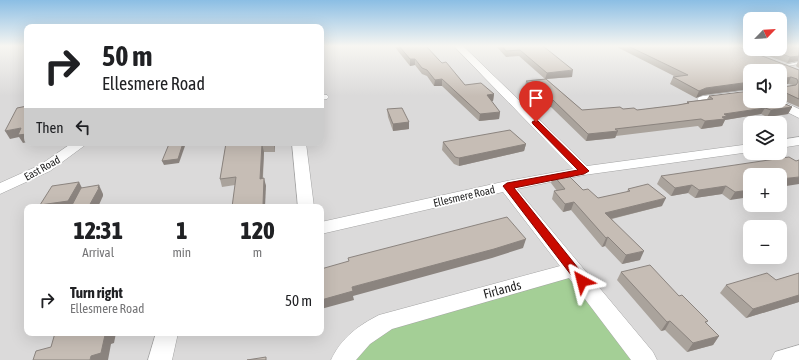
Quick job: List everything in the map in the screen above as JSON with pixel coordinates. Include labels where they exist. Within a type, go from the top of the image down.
[{"type":"street","points":[[475,63],[584,171]]},
{"type":"street","points":[[787,68],[799,73]]},
{"type":"street","points":[[703,98],[743,94]]},
{"type":"street","points":[[787,108],[799,114]]},
{"type":"street","points":[[787,143],[799,141]]},
{"type":"street","name":"East Road","points":[[0,189],[45,168],[77,146]]},
{"type":"street","points":[[299,146],[306,204]]},
{"type":"street","name":"Ellesmere Road","points":[[324,227],[507,186],[584,171],[743,149]]},
{"type":"street","points":[[507,186],[645,360]]},
{"type":"street","name":"Firlands","points":[[343,360],[356,341],[370,329],[388,320],[573,270]]},
{"type":"street","points":[[160,360],[166,336]]},
{"type":"street","points":[[783,360],[799,356]]},
{"type":"lane","points":[[787,65],[799,63]]},
{"type":"shaded area","points":[[0,63],[24,63],[24,146],[324,146],[324,63],[799,63],[799,360],[0,360]]},
{"type":"green space","points":[[573,270],[645,360],[343,360],[370,329]]},
{"type":"building","points":[[418,63],[447,63],[465,85],[481,83],[494,94],[487,95],[500,112],[480,114],[442,79],[435,80],[427,70],[422,68]]},
{"type":"building","points":[[535,63],[564,63],[573,70],[547,73]]},
{"type":"building","points":[[663,63],[783,64],[743,64],[743,83],[706,88],[699,91],[673,77],[688,75]]},
{"type":"building","points":[[787,65],[799,70],[799,99],[787,93],[787,86],[796,85],[798,82],[797,79],[791,77],[787,78]]},
{"type":"building","points":[[546,79],[582,110],[620,107],[623,109],[634,108],[637,110],[678,105],[689,103],[687,102],[713,99],[709,96],[743,92],[743,108],[765,108],[724,114],[727,116],[722,117],[725,119],[705,121],[701,119],[615,129],[618,131],[588,134],[553,100],[547,101],[542,98],[527,84],[530,84],[526,81]]},
{"type":"building","points":[[24,107],[24,134],[18,135],[21,128],[5,131],[17,108]]},
{"type":"building","points":[[402,108],[409,122],[393,124],[387,109]]},
{"type":"building","points":[[765,108],[785,108],[771,110]]},
{"type":"building","points":[[510,130],[526,144],[459,158],[455,157],[443,142]]},
{"type":"building","points":[[168,146],[182,146],[178,159],[162,161]]},
{"type":"building","points":[[226,146],[262,146],[260,179],[264,178],[263,204],[232,204],[236,177],[220,179]]},
{"type":"building","points":[[787,157],[796,161],[799,160],[799,177],[787,178],[787,168],[743,168],[743,191],[735,192],[726,186],[699,190],[692,185],[675,188],[661,176],[769,160],[787,160]]},
{"type":"building","points":[[566,173],[583,190],[588,189],[598,198],[630,191],[628,189],[648,184],[666,198],[605,213],[644,251],[626,255],[608,237],[606,238],[574,202],[565,204],[554,191],[565,189],[553,175]]},
{"type":"building","points":[[79,182],[68,201],[41,204],[52,186]]},
{"type":"building","points":[[99,185],[99,188],[90,204],[73,204],[81,188]]},
{"type":"building","points":[[507,217],[526,239],[352,287],[353,291],[324,299],[324,268],[349,261],[348,258]]},
{"type":"building","points":[[650,265],[679,296],[682,295],[708,321],[705,322],[719,336],[693,343],[670,321],[667,322],[621,272]]},
{"type":"building","points":[[767,273],[776,280],[799,273],[799,295],[753,309],[726,285]]},
{"type":"building","points":[[54,336],[105,336],[101,353],[91,356],[90,360],[33,360],[36,351],[51,347]]},
{"type":"building","points":[[266,357],[266,360],[247,360]]},
{"type":"route","points":[[536,122],[584,171],[507,186],[582,281]]}]
